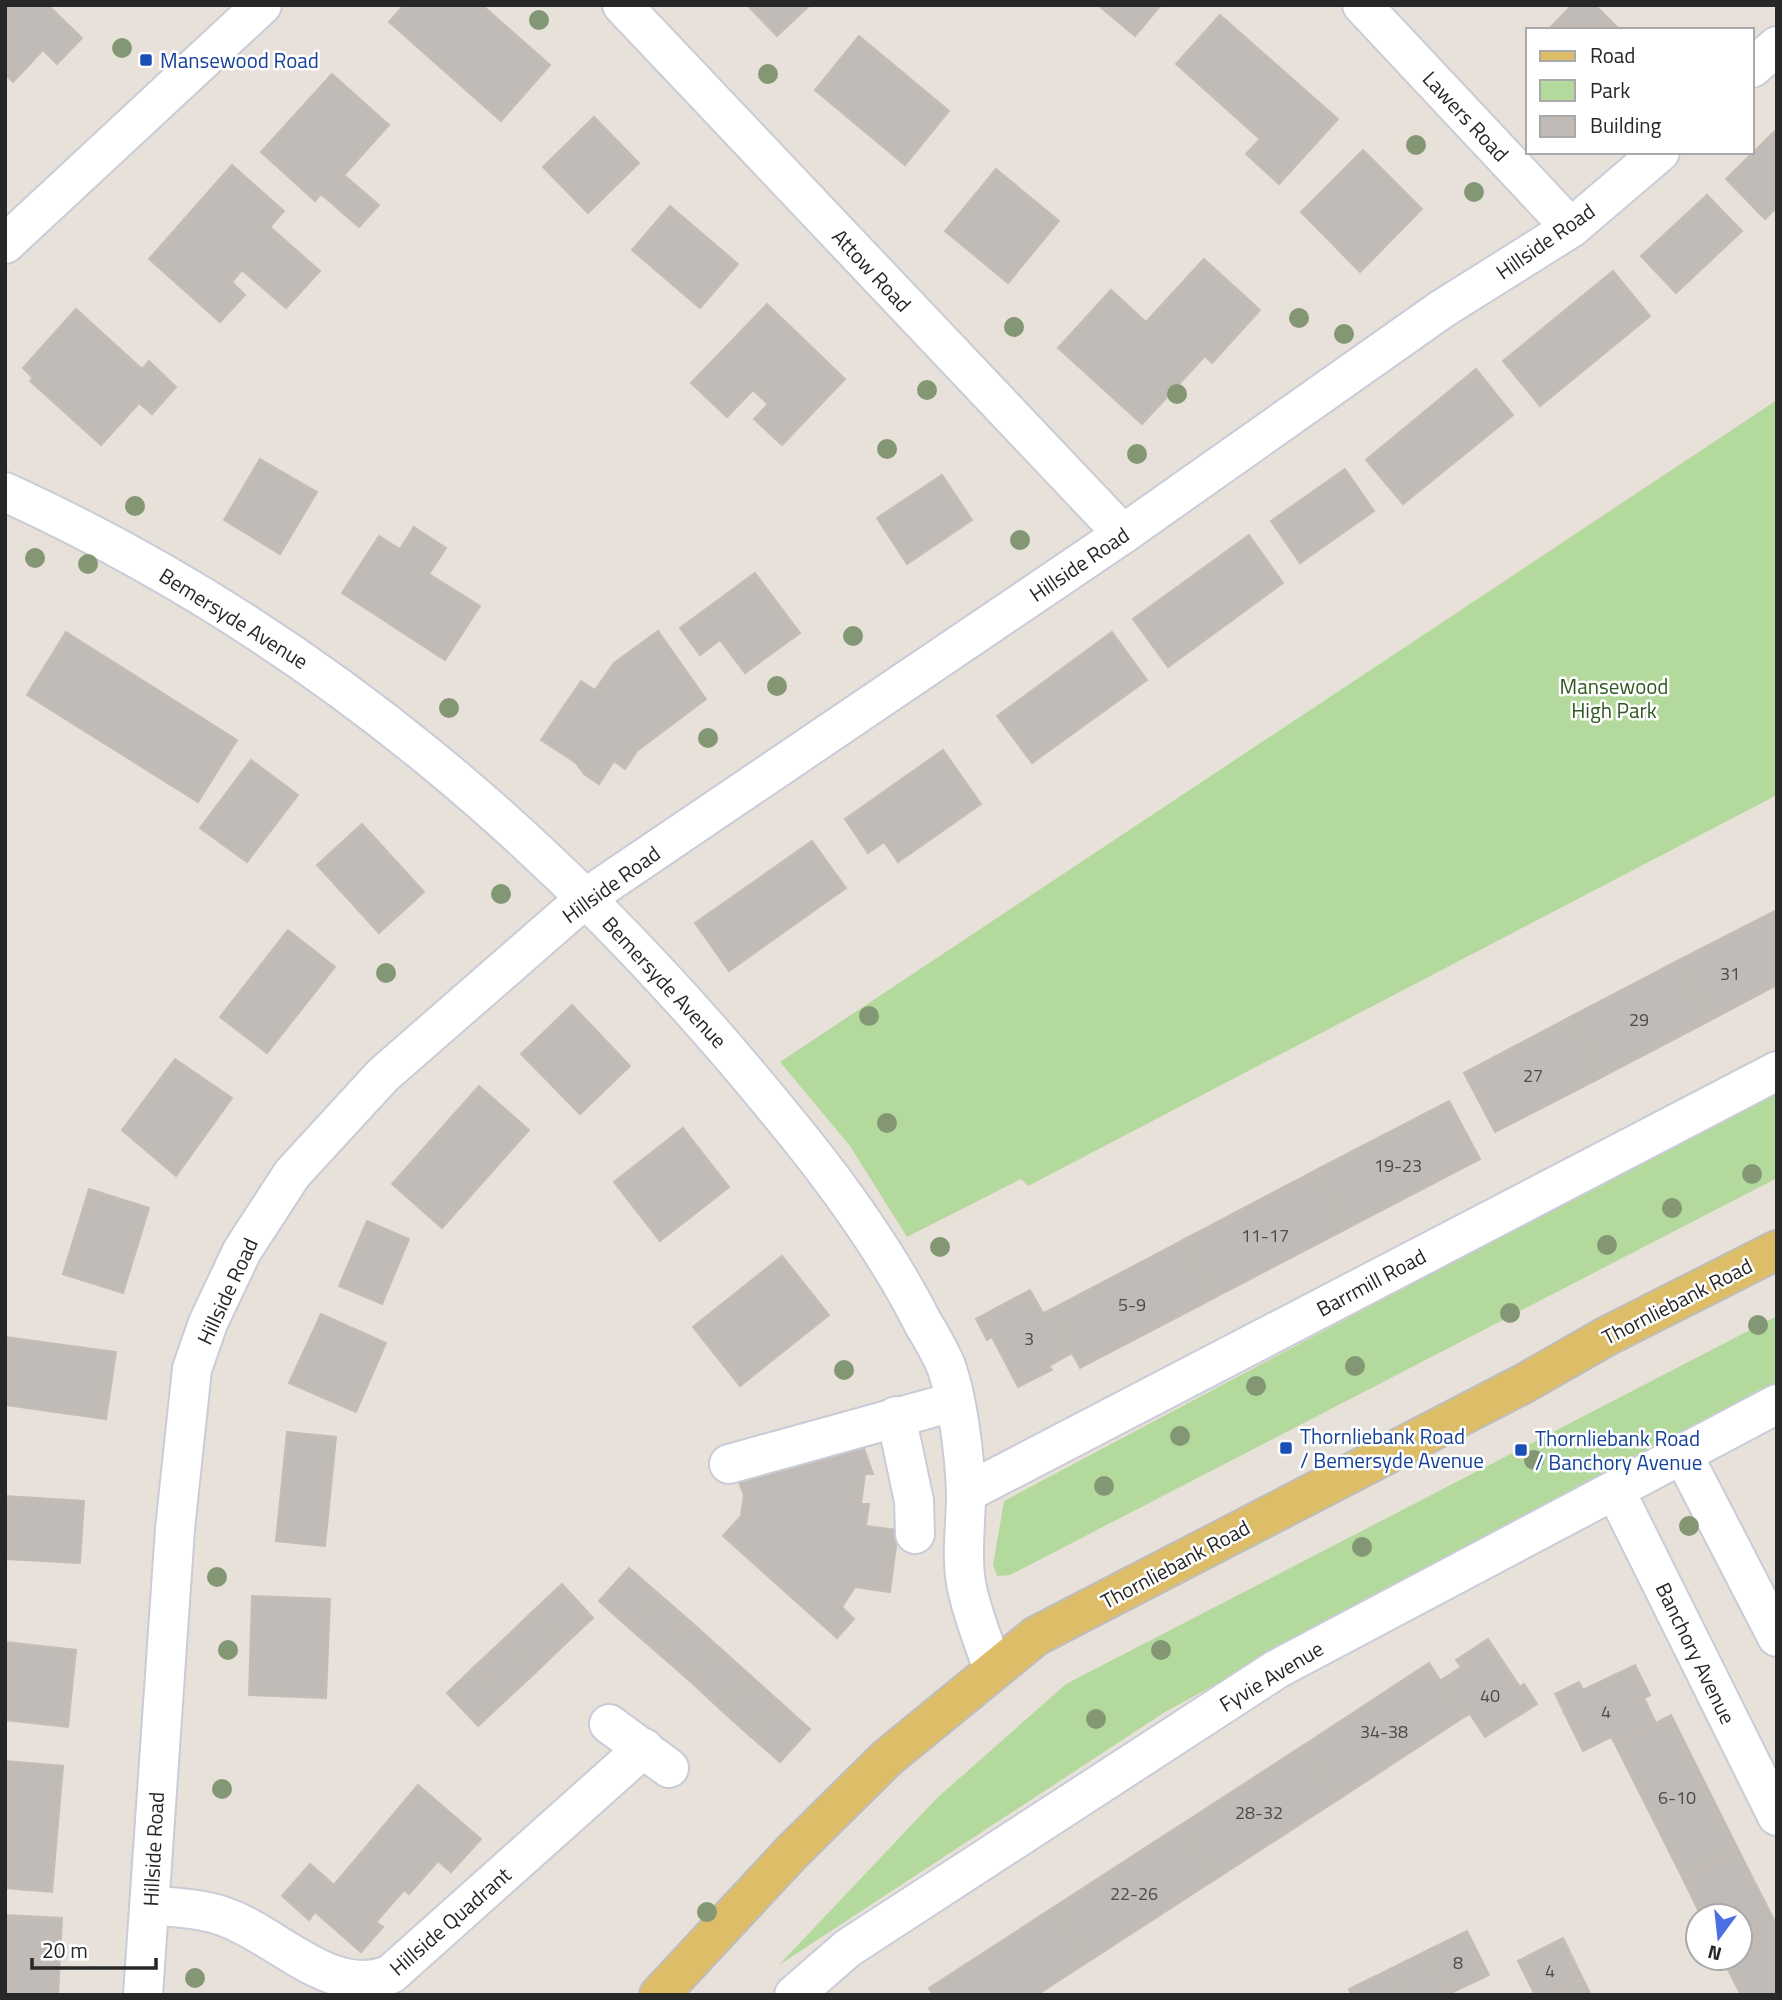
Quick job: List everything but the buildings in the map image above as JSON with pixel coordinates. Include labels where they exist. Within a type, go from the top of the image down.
[{"type":"main road","name":"Thornliebank Road","points":[[659,1995],[792,1853],[887,1758],[992,1668],[1036,1636],[1523,1384],[1606,1336],[1777,1250]]},
{"type":"street","points":[[5,244],[262,5]]},
{"type":"street","name":"Attow Road","points":[[622,5],[1123,534]]},
{"type":"street","name":"Lawers Road","points":[[1362,5],[1571,228]]},
{"type":"street","points":[[1754,66],[1777,46]]},
{"type":"street","name":"Hillside Road","points":[[143,1995],[175,1529],[192,1370],[208,1323],[242,1251],[292,1174],[383,1075],[587,897],[1123,534],[1442,309],[1571,228],[1658,154]]},
{"type":"street","name":"Bemersyde Avenue","points":[[5,492],[68,521],[204,596],[300,657],[401,733],[489,807],[587,897],[716,1035],[833,1179],[910,1297],[946,1366],[966,1493],[962,1533],[967,1585],[992,1668]]},
{"type":"street","name":"Barrmill Road","points":[[966,1493],[1777,1071]]},
{"type":"street","points":[[729,1464],[953,1402]]},
{"type":"street","name":"Fyvie Avenue","points":[[794,1995],[848,1948],[1277,1669],[1777,1405]]},
{"type":"street","points":[[895,1416],[914,1501],[915,1534]]},
{"type":"street","points":[[1682,1454],[1777,1637]]},
{"type":"street","name":"Banchory Avenue","points":[[1615,1490],[1777,1816]]},
{"type":"street","name":"Hillside Quadrant","points":[[150,1905],[226,1917],[334,1982],[357,1986],[372,1985],[391,1974],[656,1758],[609,1724]]},
{"type":"green space","name":"Mansewood High Park","points":[[1777,400],[1777,795],[1028,1186],[1021,1179],[907,1237],[850,1146],[780,1062]]},
{"type":"green space","points":[[1777,1090],[1777,1178],[1010,1575],[997,1576],[993,1565],[1004,1501]]},
{"type":"green space","points":[[1777,1316],[1777,1384],[1636,1456],[1165,1712],[779,1965],[937,1798],[1066,1684]]},
{"type":"place","name":"Mansewood Road","points":[[146,60]]},
{"type":"place","name":"Thornliebank Road / Bemersyde Avenue","points":[[1286,1448]]},
{"type":"place","name":"Thornliebank Road / Banchory Avenue","points":[[1521,1450]]}]
